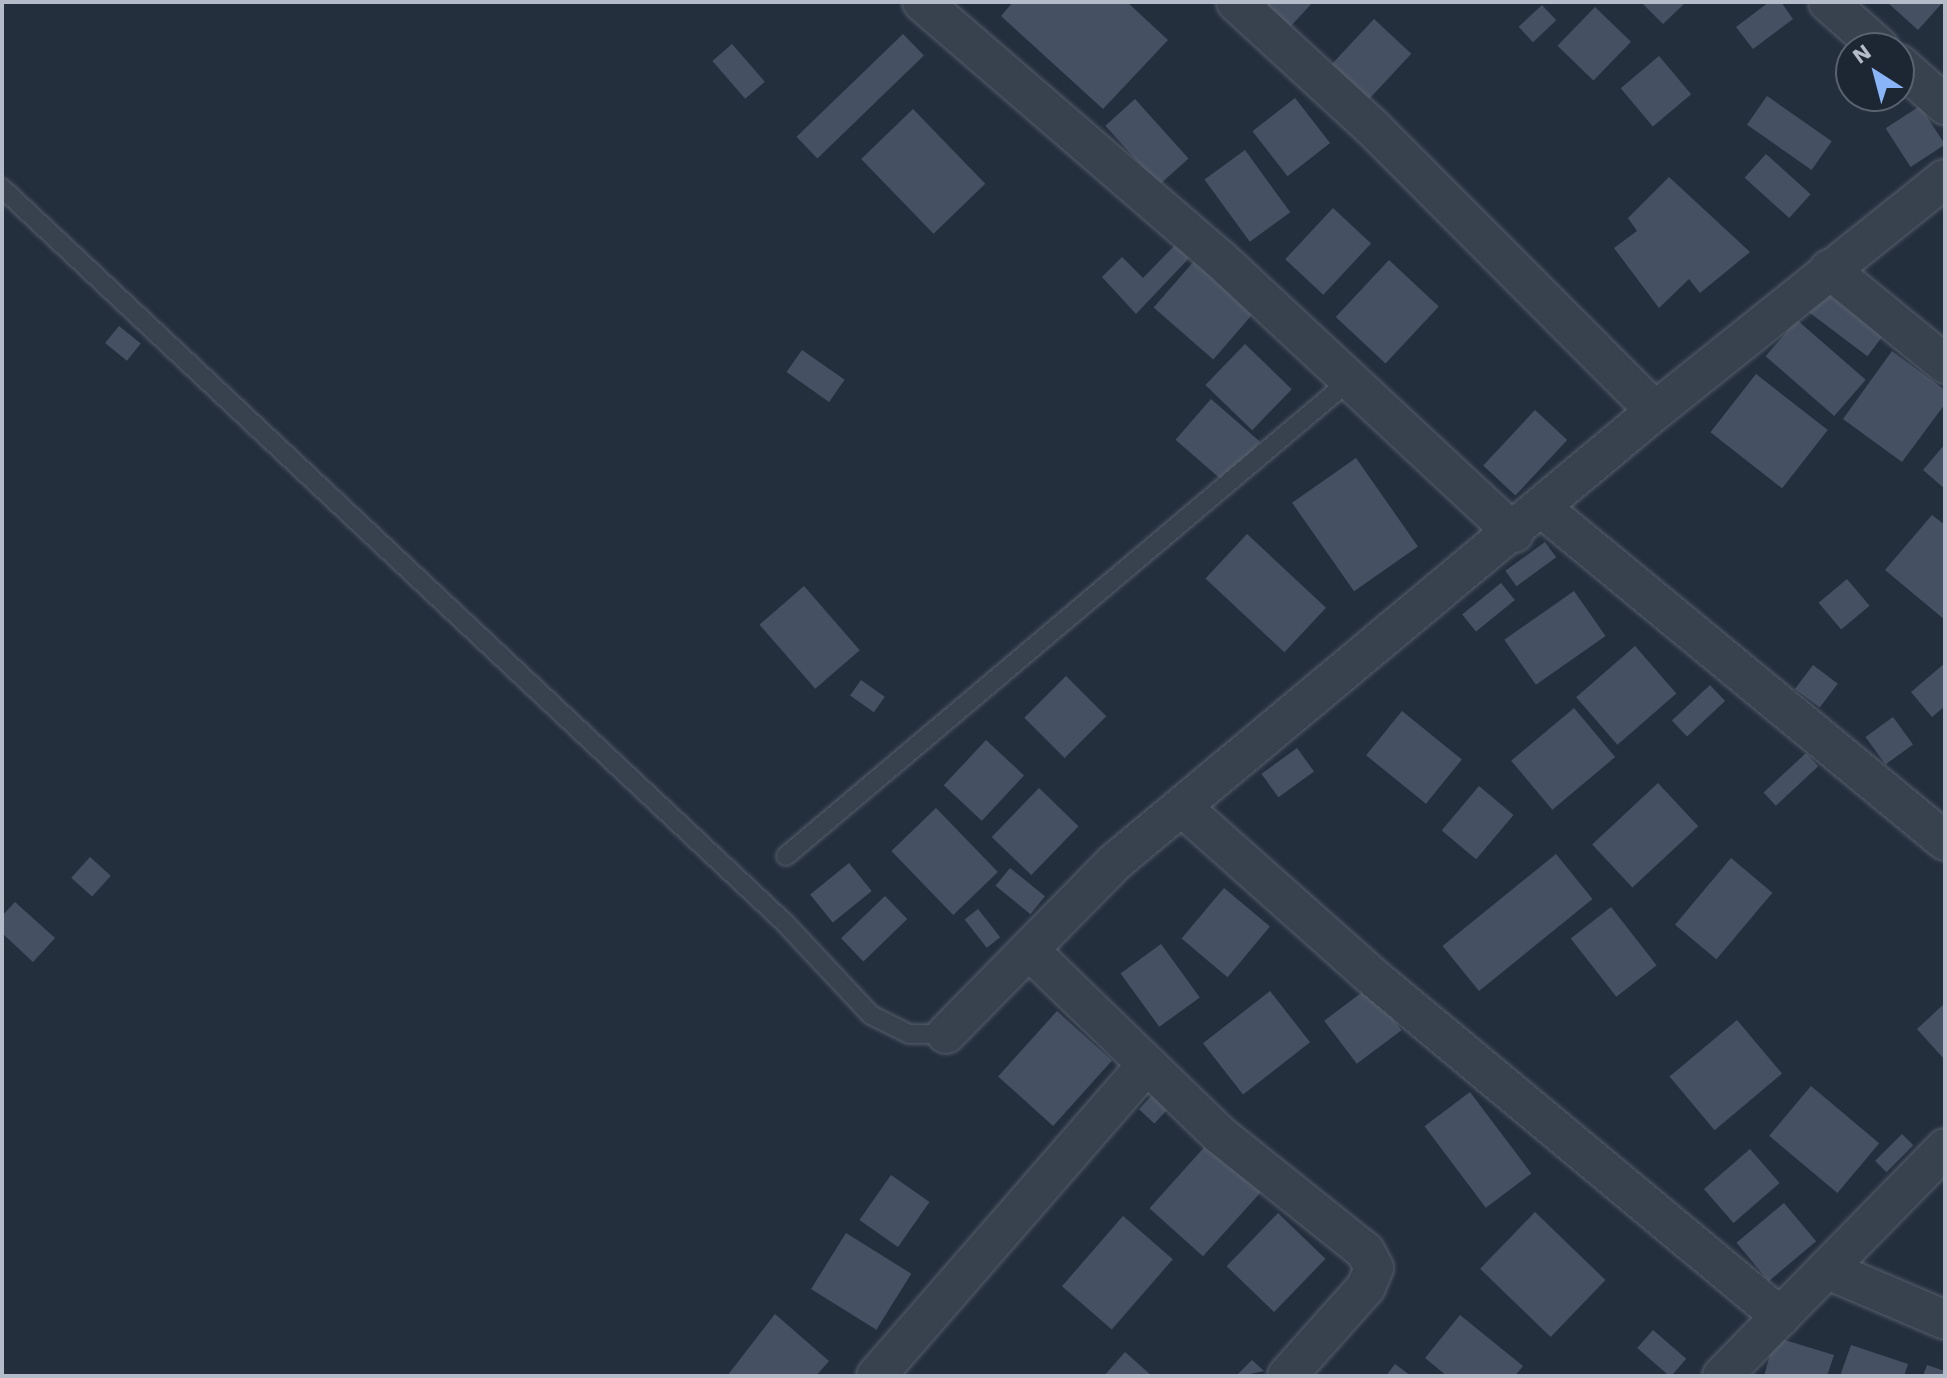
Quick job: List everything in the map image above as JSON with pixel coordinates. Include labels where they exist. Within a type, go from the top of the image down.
[{"type":"street","points":[[922,2],[1220,259],[1514,533]]},
{"type":"street","points":[[1236,2],[1371,126],[1655,411]]},
{"type":"street","points":[[1828,2],[1862,32]]},
{"type":"street","points":[[1915,78],[1945,105]]},
{"type":"street","points":[[946,1034],[1115,862],[1543,509],[1655,411],[1945,179]]},
{"type":"street","points":[[1829,269],[1945,364]]},
{"type":"street","points":[[1543,509],[1945,841]]},
{"type":"street","points":[[1182,807],[1368,973],[1781,1317]]},
{"type":"street","points":[[1029,950],[1220,1135],[1365,1251],[1374,1268],[1366,1287],[1287,1376]]},
{"type":"street","points":[[876,1376],[1147,1064]]},
{"type":"street","points":[[1722,1376],[1945,1148]]},
{"type":"street","points":[[1828,1270],[1945,1320]]},
{"type":"lane","points":[[2,188],[784,922],[871,1015],[909,1034],[946,1034]]},
{"type":"lane","points":[[786,856],[1350,380]]},
{"type":"building","points":[[1013,2],[1127,2],[1168,40],[1103,109],[1001,16]]},
{"type":"building","points":[[1263,2],[1313,2],[1290,27]]},
{"type":"building","points":[[1641,2],[1686,2],[1663,24]]},
{"type":"building","points":[[1769,2],[1781,2],[1793,19],[1753,49],[1736,27]]},
{"type":"building","points":[[1887,2],[1943,2],[1918,30]]},
{"type":"building","points":[[1542,5],[1556,20],[1533,42],[1519,27]]},
{"type":"building","points":[[1595,7],[1631,42],[1593,81],[1557,46]]},
{"type":"building","points":[[1374,19],[1411,54],[1367,101],[1330,67]]},
{"type":"building","points":[[903,34],[924,56],[817,158],[797,137]]},
{"type":"building","points":[[732,44],[765,82],[745,99],[712,61]]},
{"type":"building","points":[[1659,56],[1691,94],[1653,126],[1621,88]]},
{"type":"building","points":[[1767,96],[1832,141],[1812,170],[1747,125]]},
{"type":"building","points":[[1295,98],[1330,143],[1288,176],[1252,131]]},
{"type":"building","points":[[1135,99],[1189,158],[1159,185],[1105,126]]},
{"type":"building","points":[[1920,106],[1945,145],[1911,167],[1886,128]]},
{"type":"building","points":[[913,109],[985,184],[933,234],[861,159]]},
{"type":"building","points":[[1245,150],[1290,212],[1250,242],[1205,179]]},
{"type":"building","points":[[1766,154],[1811,194],[1789,218],[1745,178]]},
{"type":"building","points":[[1669,177],[1750,252],[1700,293],[1689,279],[1659,308],[1614,248],[1637,231],[1628,218]]},
{"type":"building","points":[[1333,208],[1371,243],[1323,295],[1285,259]]},
{"type":"building","points":[[1178,242],[1192,255],[1136,314],[1102,277],[1122,257],[1143,278]]},
{"type":"building","points":[[1195,260],[1255,312],[1213,359],[1154,308]]},
{"type":"building","points":[[1389,260],[1439,306],[1386,363],[1336,317]]},
{"type":"building","points":[[1824,291],[1883,336],[1867,356],[1808,312]]},
{"type":"building","points":[[1797,320],[1866,380],[1834,416],[1766,356]]},
{"type":"building","points":[[119,326],[141,344],[127,361],[105,343]]},
{"type":"building","points":[[1245,344],[1292,389],[1252,430],[1205,385]]},
{"type":"building","points":[[802,350],[845,380],[829,402],[787,372]]},
{"type":"building","points":[[1892,351],[1945,390],[1945,404],[1902,462],[1843,419]]},
{"type":"building","points":[[1756,374],[1828,430],[1782,488],[1710,432]]},
{"type":"building","points":[[1211,399],[1260,442],[1225,482],[1176,440]]},
{"type":"building","points":[[1535,410],[1567,440],[1515,496],[1483,466]]},
{"type":"building","points":[[1945,444],[1945,489],[1923,470]]},
{"type":"building","points":[[1356,458],[1418,546],[1354,591],[1292,503]]},
{"type":"building","points":[[1932,515],[1945,525],[1945,620],[1885,570]]},
{"type":"building","points":[[1247,534],[1326,608],[1284,652],[1205,579]]},
{"type":"building","points":[[1545,542],[1556,557],[1517,586],[1505,571]]},
{"type":"building","points":[[1847,579],[1869,606],[1841,630],[1819,603]]},
{"type":"building","points":[[1501,583],[1515,600],[1476,632],[1462,614]]},
{"type":"building","points":[[804,586],[860,650],[815,689],[759,625]]},
{"type":"building","points":[[1574,591],[1606,636],[1536,685],[1504,640]]},
{"type":"building","points":[[1635,646],[1676,694],[1617,745],[1576,697]]},
{"type":"building","points":[[1945,663],[1945,706],[1932,717],[1911,692]]},
{"type":"building","points":[[1813,665],[1838,684],[1820,708],[1795,689]]},
{"type":"building","points":[[1066,676],[1106,716],[1065,758],[1024,718]]},
{"type":"building","points":[[861,680],[885,697],[874,712],[850,696]]},
{"type":"building","points":[[1710,685],[1725,701],[1687,737],[1672,720]]},
{"type":"building","points":[[1574,708],[1615,757],[1552,810],[1511,761]]},
{"type":"building","points":[[1402,711],[1462,759],[1426,804],[1366,755]]},
{"type":"building","points":[[1893,717],[1913,745],[1885,764],[1865,737]]},
{"type":"building","points":[[986,740],[1024,775],[982,821],[944,785]]},
{"type":"building","points":[[1297,748],[1314,771],[1278,797],[1261,774]]},
{"type":"building","points":[[1806,753],[1818,766],[1776,806],[1764,793]]},
{"type":"building","points":[[1658,783],[1698,826],[1632,888],[1592,844]]},
{"type":"building","points":[[1479,786],[1513,815],[1476,859],[1442,830]]},
{"type":"building","points":[[1039,788],[1079,826],[1031,875],[992,837]]},
{"type":"building","points":[[936,808],[998,872],[953,915],[891,851]]},
{"type":"building","points":[[1556,854],[1593,899],[1479,991],[1443,946]]},
{"type":"building","points":[[90,857],[111,876],[92,897],[71,878]]},
{"type":"building","points":[[1731,858],[1772,893],[1716,959],[1675,925]]},
{"type":"building","points":[[849,863],[872,891],[833,922],[810,894]]},
{"type":"building","points":[[1010,868],[1045,896],[1030,914],[996,886]]},
{"type":"building","points":[[1224,888],[1270,927],[1228,977],[1182,939]]},
{"type":"building","points":[[885,896],[907,919],[863,961],[841,938]]},
{"type":"building","points":[[15,902],[55,938],[33,962],[2,933],[2,916]]},
{"type":"building","points":[[1611,907],[1657,965],[1616,997],[1571,938]]},
{"type":"building","points":[[978,909],[1000,937],[987,948],[965,919]]},
{"type":"building","points":[[1161,944],[1200,997],[1159,1027],[1121,973]]},
{"type":"building","points":[[1369,987],[1401,1030],[1357,1064],[1324,1021]]},
{"type":"building","points":[[1270,991],[1310,1042],[1243,1095],[1203,1043]]},
{"type":"building","points":[[1945,1003],[1945,1060],[1917,1029]]},
{"type":"building","points":[[1057,1011],[1112,1061],[1053,1126],[998,1076]]},
{"type":"building","points":[[1737,1020],[1782,1074],[1715,1130],[1670,1077]]},
{"type":"building","points":[[1811,1086],[1879,1143],[1837,1193],[1769,1136]]},
{"type":"building","points":[[1156,1091],[1171,1105],[1154,1124],[1139,1109]]},
{"type":"building","points":[[1470,1092],[1531,1173],[1486,1208],[1424,1126]]},
{"type":"building","points":[[1902,1134],[1913,1145],[1886,1172],[1875,1161]]},
{"type":"building","points":[[1209,1142],[1263,1190],[1203,1256],[1149,1208]]},
{"type":"building","points":[[1750,1149],[1780,1183],[1733,1223],[1704,1189]]},
{"type":"building","points":[[891,1175],[930,1202],[898,1247],[859,1220]]},
{"type":"building","points":[[1784,1203],[1816,1241],[1769,1281],[1737,1243]]},
{"type":"building","points":[[1535,1212],[1605,1280],[1551,1337],[1480,1269]]},
{"type":"building","points":[[1278,1213],[1325,1259],[1274,1312],[1227,1266]]},
{"type":"building","points":[[1123,1216],[1173,1259],[1112,1329],[1062,1286]]},
{"type":"building","points":[[846,1233],[911,1274],[876,1330],[811,1289]]},
{"type":"building","points":[[775,1314],[829,1361],[816,1376],[727,1376]]},
{"type":"building","points":[[1460,1315],[1523,1366],[1515,1376],[1447,1376],[1425,1358]]},
{"type":"building","points":[[1653,1330],[1686,1359],[1669,1376],[1637,1348]]},
{"type":"building","points":[[1775,1337],[1834,1355],[1827,1376],[1764,1376]]},
{"type":"building","points":[[1851,1345],[1908,1364],[1904,1376],[1840,1376]]},
{"type":"building","points":[[1125,1352],[1152,1376],[1104,1376]]},
{"type":"building","points":[[1252,1360],[1264,1371],[1240,1376],[1238,1374]]},
{"type":"building","points":[[1395,1364],[1411,1376],[1386,1376]]},
{"type":"building","points":[[1927,1365],[1945,1371],[1945,1376],[1923,1376]]}]
